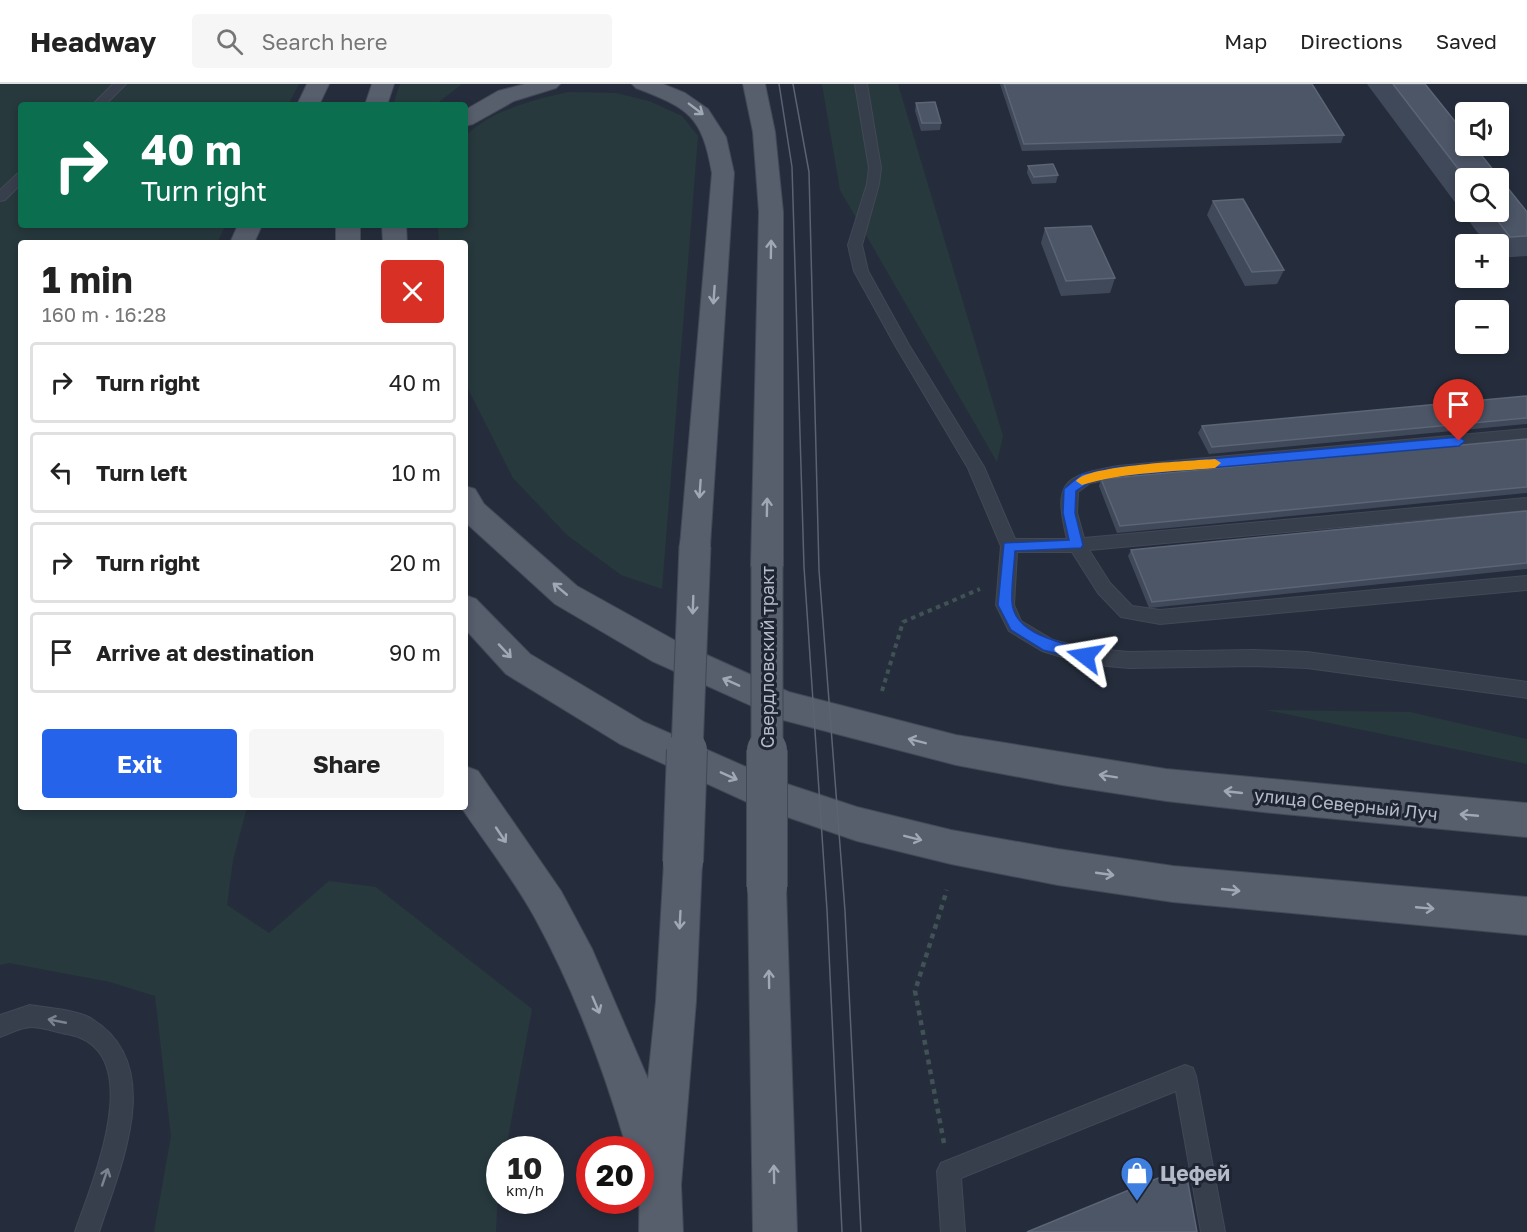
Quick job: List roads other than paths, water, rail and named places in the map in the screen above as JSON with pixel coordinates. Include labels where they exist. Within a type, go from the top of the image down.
[{"type":"main road","points":[[309,102],[318,84]]},
{"type":"main road","points":[[377,102],[383,84]]},
{"type":"main road","points":[[468,106],[495,84]]},
{"type":"main road","points":[[468,117],[506,96],[549,84]]},
{"type":"main road","points":[[643,84],[680,97],[705,116],[719,143],[723,173],[695,546],[676,1001],[659,1185],[661,1232]]},
{"type":"main road","name":"Свердловский тракт","points":[[754,84],[764,132],[771,212],[767,566],[767,887],[775,1232]]},
{"type":"main road","name":"улица Северный Луч","points":[[468,503],[473,512],[566,595],[663,651],[783,705],[956,750],[1166,785],[1527,820]]},
{"type":"main road","points":[[468,611],[518,664],[632,733],[771,795],[857,824],[951,847],[1058,867],[1173,884],[1527,916]]},
{"type":"main road","points":[[468,786],[548,904],[578,963],[628,1081],[659,1185]]},
{"type":"lane","points":[[101,102],[120,84]]},
{"type":"lane","points":[[861,84],[875,168],[873,184],[855,245],[861,271],[902,345],[976,467],[1009,546],[1005,605],[1015,626],[1048,646],[1085,656],[1129,660],[1254,658],[1307,660],[1527,690]]},
{"type":"lane","points":[[0,197],[18,180]]},
{"type":"lane","points":[[1527,435],[1118,472],[1086,478],[1070,489],[1069,513],[1077,545],[1104,588],[1127,612],[1160,617],[1527,583]]},
{"type":"lane","points":[[1009,546],[1077,545],[1527,504]]},
{"type":"lane","points":[[0,1026],[30,1016],[84,1026],[111,1048],[123,1090],[118,1139],[87,1232]]},
{"type":"lane","points":[[954,1232],[949,1171],[1185,1076],[1213,1232]]},
{"type":"tram line","points":[[779,84],[792,167],[804,567],[827,910],[842,1232]]},
{"type":"tram line","points":[[793,84],[809,172],[819,570],[845,911],[861,1232]]},
{"type":"place","name":"Цефей","points":[[1137,1202]]}]
